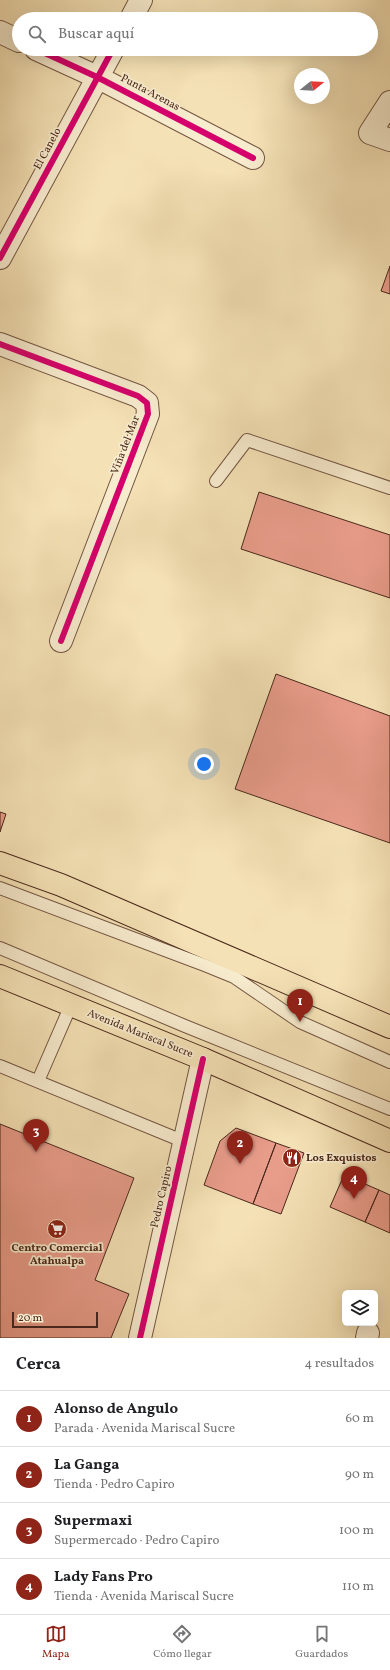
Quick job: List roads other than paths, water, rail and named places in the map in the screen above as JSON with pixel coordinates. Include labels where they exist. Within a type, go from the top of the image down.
[{"type":"main road","points":[[0,863],[68,888],[390,1027]]},
{"type":"main road","name":"Avenida Mariscal Sucre","points":[[0,976],[203,1060],[390,1141]]},
{"type":"street","points":[[134,12],[141,0]]},
{"type":"street","points":[[0,32],[12,38]]},
{"type":"street","name":"Punta Arenas","points":[[51,56],[97,77],[253,158]]},
{"type":"street","name":"El Canelo","points":[[0,258],[110,56]]},
{"type":"street","points":[[390,102],[370,133],[390,140]]},
{"type":"street","name":"Viña del Mar","points":[[0,344],[138,396],[147,402],[148,414],[61,641]]},
{"type":"street","name":"Pedro Capiro","points":[[140,1338],[203,1060]]},
{"type":"lane","points":[[216,481],[247,440],[390,488]]},
{"type":"lane","points":[[0,888],[234,977],[300,1022],[390,1062]]},
{"type":"lane","points":[[0,948],[185,1026],[390,1109]]},
{"type":"lane","points":[[38,1081],[72,1005]]},
{"type":"lane","points":[[0,1066],[184,1142]]},
{"type":"place","name":"Alonso de Angulo","points":[[300,1022]]},
{"type":"place","name":"Supermaxi","points":[[36,1152]]},
{"type":"place","name":"Los Exquistos","points":[[292,1158]]},
{"type":"place","name":"La Ganga","points":[[240,1164]]},
{"type":"place","name":"Lady Fans Pro","points":[[354,1199]]},
{"type":"place","name":"Centro Comercial Atahualpa","points":[[57,1229]]}]
